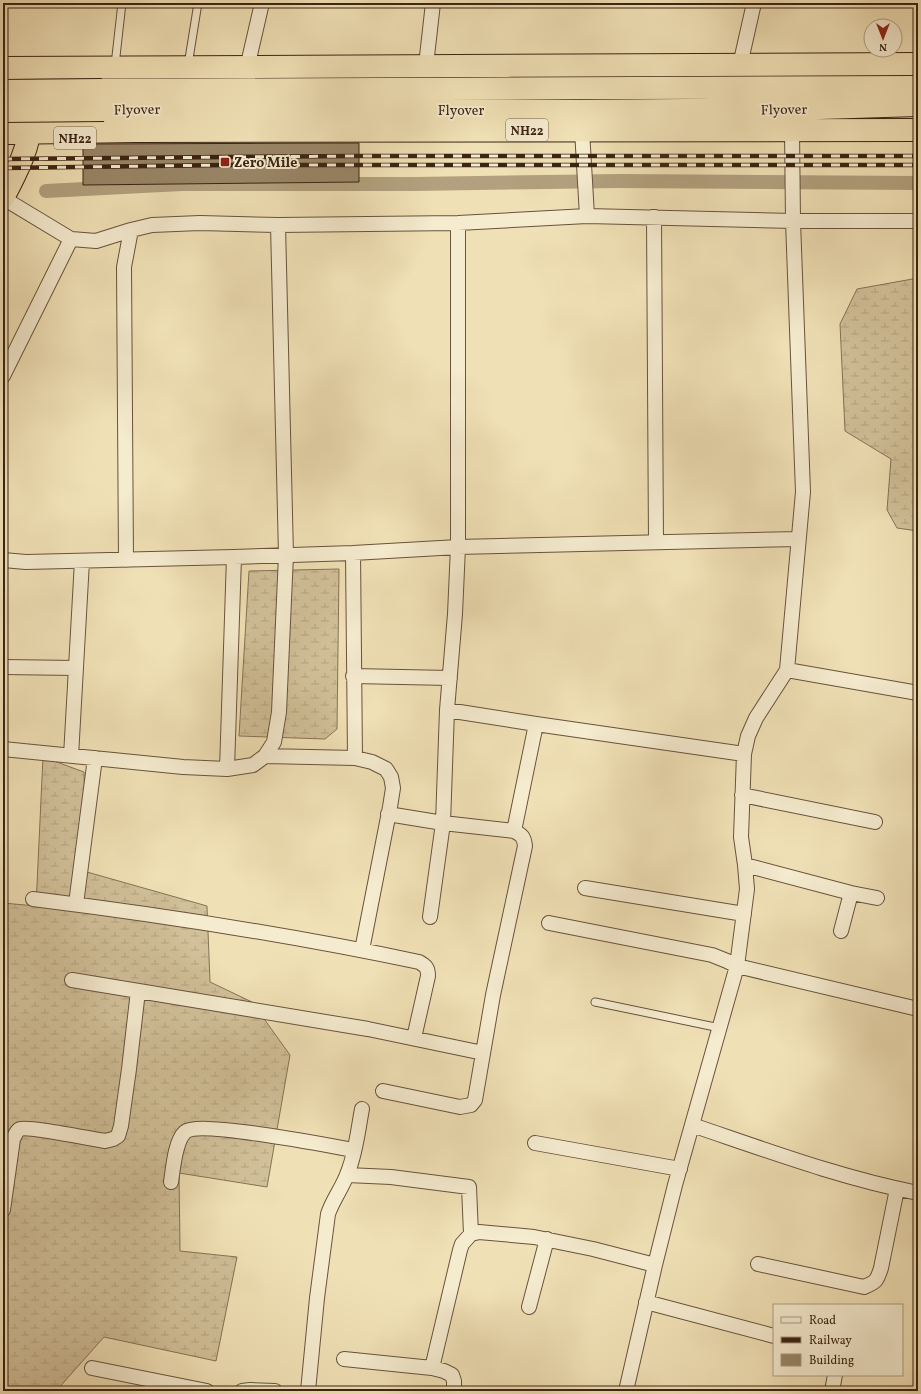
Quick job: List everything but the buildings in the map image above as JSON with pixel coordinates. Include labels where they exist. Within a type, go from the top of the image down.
[{"type":"highway","name":"NH22","points":[[3,198],[20,130],[18,69],[188,67],[247,68],[426,65],[918,64]]},
{"type":"highway","points":[[54,132],[56,68]]},
{"type":"highway","name":"Flyover","points":[[3,111],[103,100],[918,87]]},
{"type":"highway","name":"Flyover","points":[[3,91],[171,108],[580,111],[788,109],[918,105]]},
{"type":"highway","points":[[20,130],[54,132],[136,131]]},
{"type":"highway","name":"NH22","points":[[11,169],[43,148],[65,139],[136,131],[918,130]]},
{"type":"street","points":[[247,68],[262,3]]},
{"type":"street","points":[[426,65],[433,3]]},
{"type":"street","points":[[740,65],[754,3]]},
{"type":"street","points":[[582,130],[587,216]]},
{"type":"street","points":[[626,1391],[655,1265],[680,1169],[737,966],[747,889],[742,837],[742,795],[744,754],[748,736],[756,718],[787,670],[803,492],[793,221],[792,131]]},
{"type":"street","points":[[3,198],[71,239],[96,241],[152,225],[200,223],[278,225],[458,223],[587,216],[793,221],[918,221]]},
{"type":"street","points":[[654,217],[656,542]]},
{"type":"street","points":[[430,917],[443,823],[447,710],[455,614],[458,547],[458,223]]},
{"type":"street","points":[[3,749],[227,770],[253,765],[266,756],[274,742],[279,712],[286,555],[278,225]]},
{"type":"street","points":[[126,560],[124,267],[131,230]]},
{"type":"street","points":[[3,376],[71,239]]},
{"type":"street","points":[[3,560],[26,562],[234,558],[458,547],[798,539]]},
{"type":"street","points":[[353,553],[355,758]]},
{"type":"street","points":[[227,770],[234,558]]},
{"type":"street","points":[[71,756],[82,561]]},
{"type":"street","points":[[3,667],[76,668]]},
{"type":"street","points":[[787,670],[918,693]]},
{"type":"street","points":[[353,676],[450,678]]},
{"type":"street","points":[[447,710],[744,754]]},
{"type":"street","points":[[514,831],[536,724]]},
{"type":"street","points":[[266,756],[355,758],[372,762],[386,770],[391,777],[393,788],[362,950]]},
{"type":"street","points":[[76,904],[95,758]]},
{"type":"street","points":[[742,795],[875,822]]},
{"type":"street","points":[[383,1091],[460,1107],[471,1105],[475,1100],[493,996],[525,846],[524,838],[521,834],[514,831],[443,823],[388,814]]},
{"type":"street","points":[[745,865],[851,893],[877,898]]},
{"type":"street","points":[[585,888],[744,914]]},
{"type":"street","points":[[841,931],[851,893]]},
{"type":"street","points":[[33,899],[147,913],[362,950],[419,962],[425,965],[428,969],[428,976],[414,1038]]},
{"type":"street","points":[[549,923],[706,954],[727,960],[737,966],[918,1009]]},
{"type":"street","points":[[72,980],[353,1026],[483,1053]]},
{"type":"street","points":[[3,1210],[8,1139],[20,1129],[26,1128],[105,1141],[118,1136],[121,1126],[129,1069],[138,990]]},
{"type":"street","points":[[308,1391],[316,1298],[328,1214],[332,1202],[347,1175],[354,1150],[362,1109]]},
{"type":"street","points":[[692,1125],[830,1171],[897,1189],[918,1191]]},
{"type":"street","points":[[171,1182],[178,1144],[186,1131],[192,1129],[217,1129],[354,1150]]},
{"type":"street","points":[[535,1143],[680,1169]]},
{"type":"street","points":[[347,1175],[391,1177],[469,1187],[471,1234]]},
{"type":"street","points":[[758,1264],[864,1287],[875,1283],[881,1268],[897,1189]]},
{"type":"street","points":[[432,1368],[460,1250],[462,1244],[471,1234],[479,1232],[497,1233],[548,1239],[655,1265]]},
{"type":"street","points":[[530,1307],[548,1239]]},
{"type":"street","points":[[646,1302],[773,1336]]},
{"type":"street","points":[[344,1359],[432,1368],[444,1371],[452,1375],[454,1381],[454,1391]]},
{"type":"street","points":[[92,1368],[206,1391]]},
{"type":"street","points":[[832,1391],[835,1376]]},
{"type":"street","points":[[242,1391],[275,1391]]},
{"type":"lane","points":[[114,68],[122,3]]},
{"type":"lane","points":[[188,67],[198,3]]},
{"type":"lane","points":[[595,1002],[720,1028]]},
{"type":"green space","points":[[918,278],[918,531],[897,528],[887,510],[891,459],[845,431],[840,324],[857,289]]},
{"type":"green space","points":[[339,569],[337,729],[325,739],[239,736],[249,571]]},
{"type":"green space","points":[[43,757],[84,772],[87,872],[207,906],[210,982],[252,1002],[290,1055],[267,1187],[179,1173],[180,1251],[237,1257],[216,1361],[104,1337],[56,1391],[3,1391],[3,903],[36,906]]},
{"type":"waterway","points":[[46,191],[182,184],[414,184],[619,181],[918,183]]},
{"type":"railway","points":[[3,159],[357,156],[918,156]]},
{"type":"railway","points":[[3,168],[225,165],[918,165]]},
{"type":"place","name":"Zero Mile","points":[[225,162]]}]
